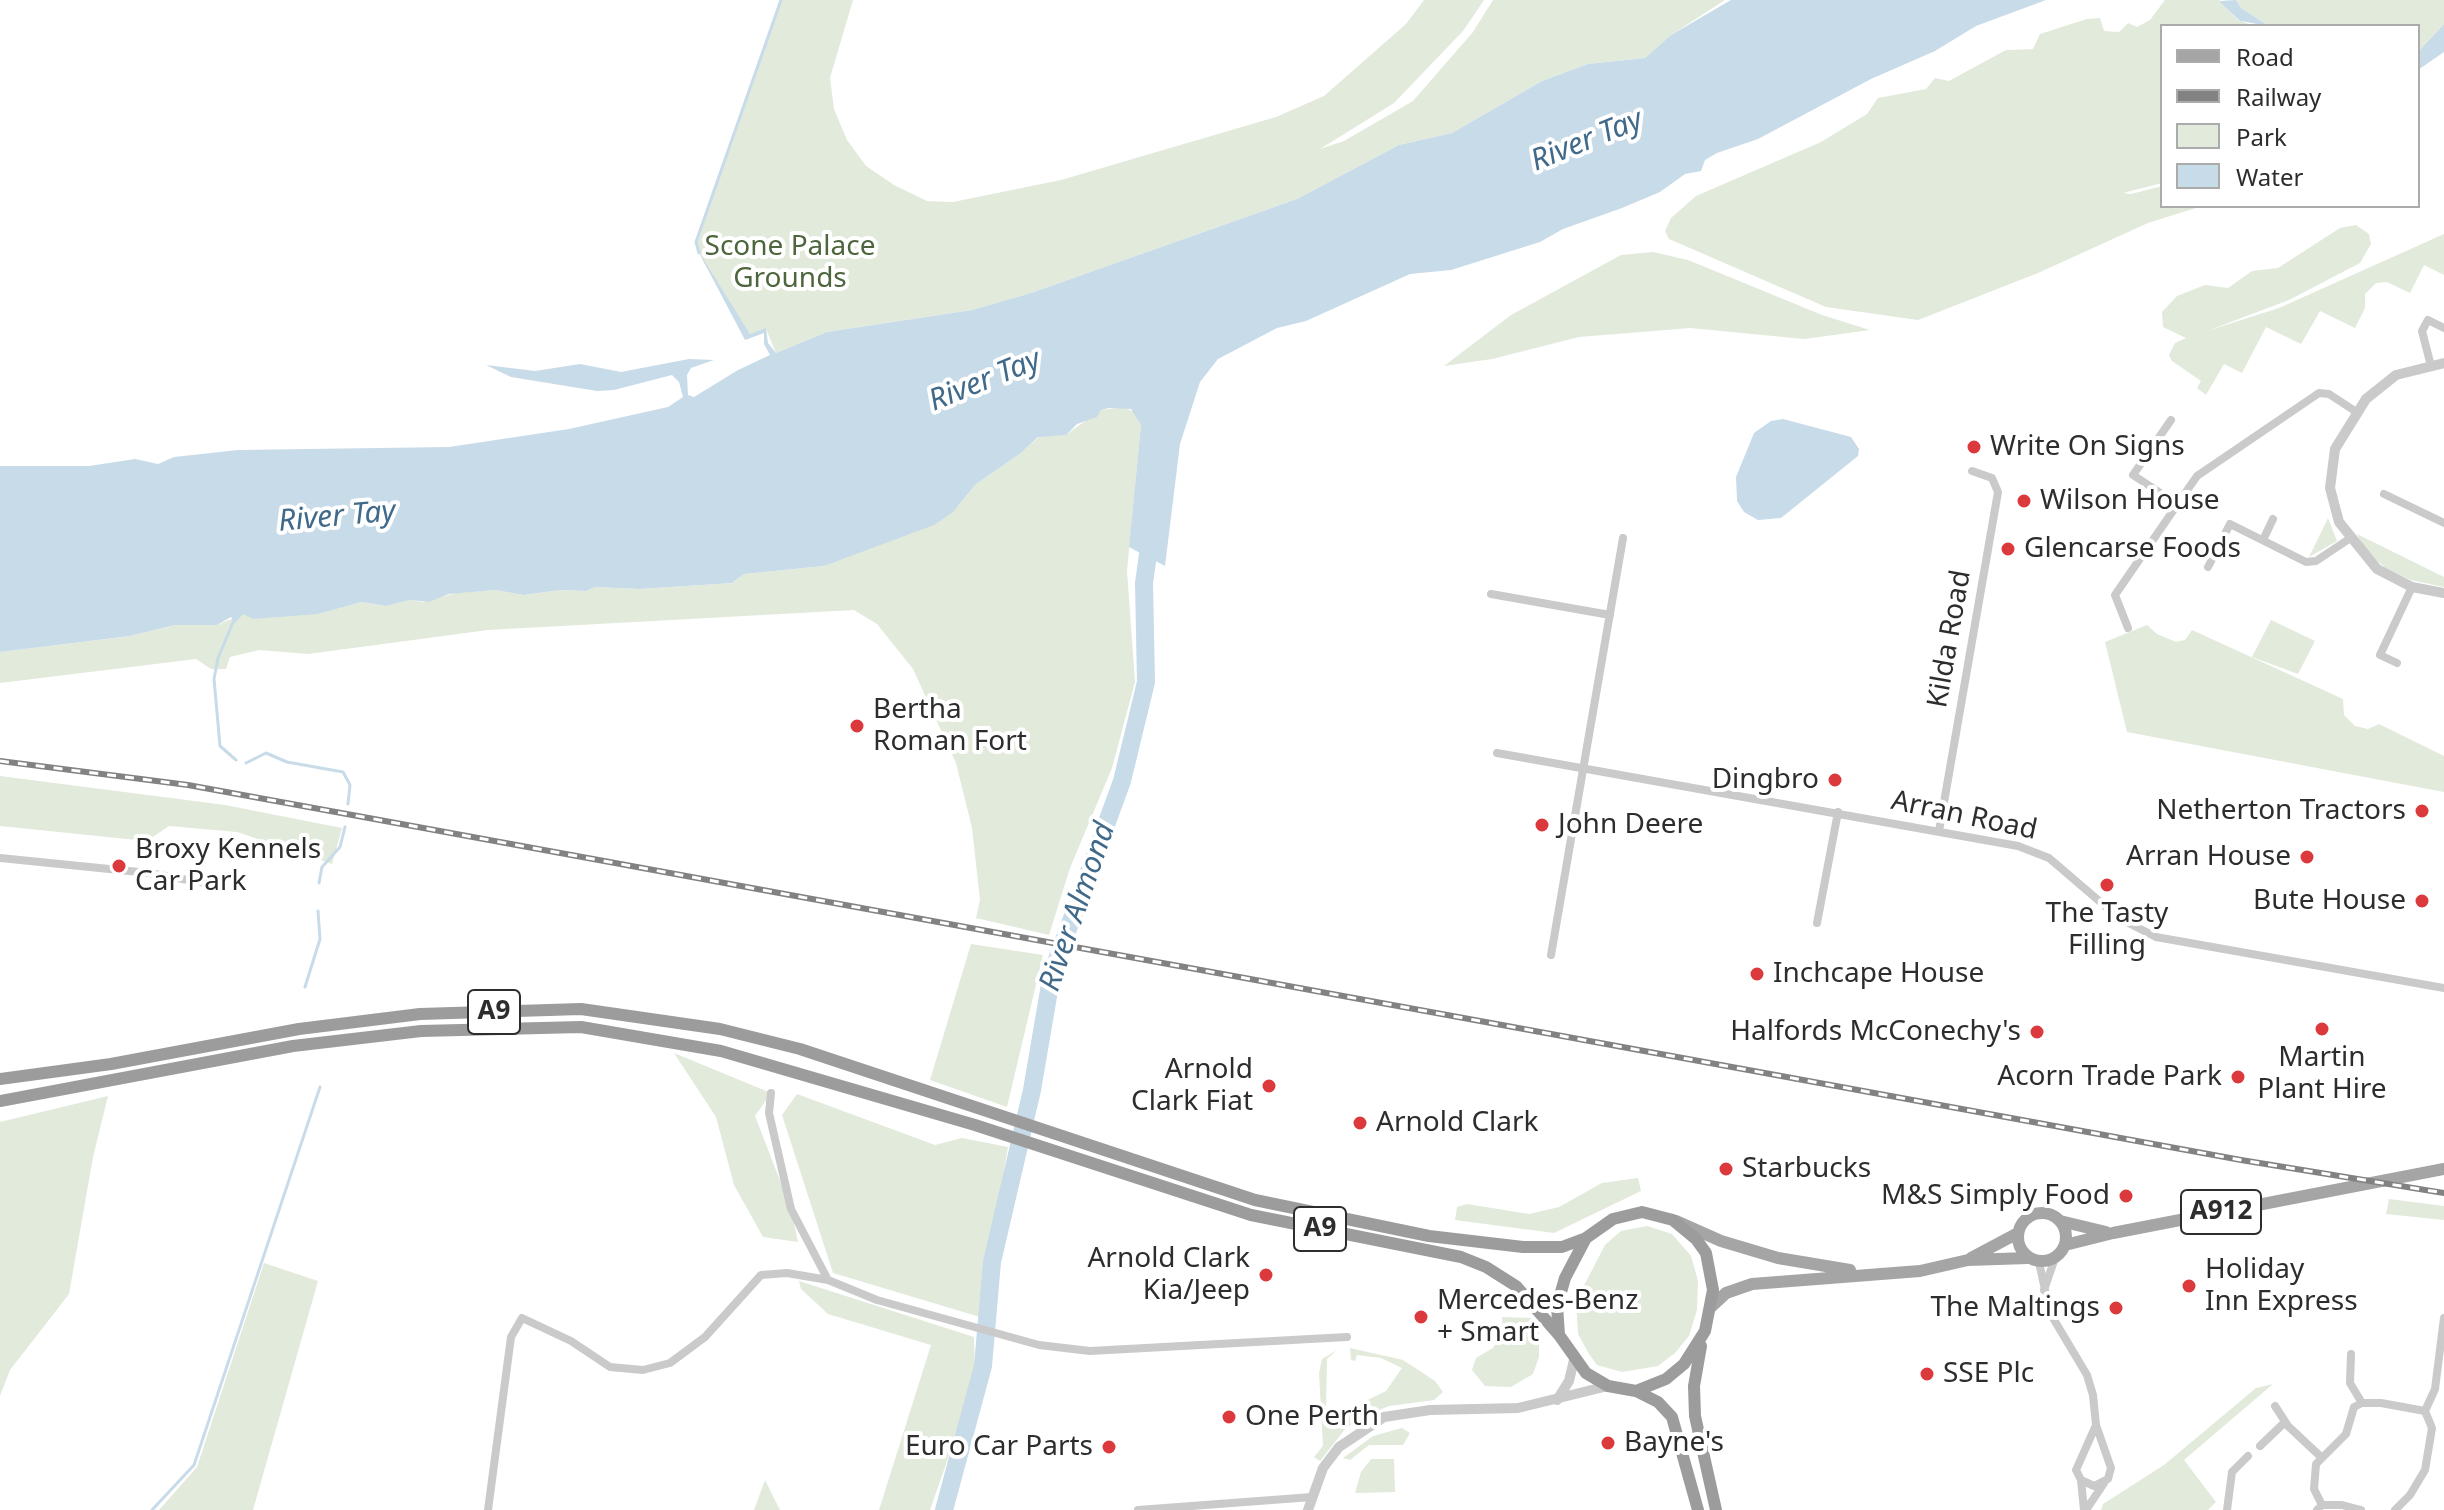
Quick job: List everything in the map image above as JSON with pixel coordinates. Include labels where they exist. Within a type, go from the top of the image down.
[{"type":"highway","name":"A9","points":[[0,1079],[111,1064],[299,1029],[405,1016],[581,1009],[720,1029],[800,1049],[1255,1200],[1429,1236],[1548,1249],[1586,1238]]},
{"type":"highway","name":"A9","points":[[0,1101],[293,1046],[421,1031],[581,1027],[721,1051],[975,1125],[1251,1215],[1461,1257],[1516,1286],[1559,1335]]},
{"type":"highway","points":[[1698,1510],[1672,1417],[1658,1402],[1636,1391],[1608,1386],[1595,1380],[1574,1360],[1559,1335],[1560,1296],[1586,1238],[1624,1215],[1642,1212],[1673,1220],[1696,1239],[1706,1253],[1712,1278],[1712,1306],[1694,1386],[1695,1416],[1716,1510]]},
{"type":"highway","points":[[1636,1391],[1674,1373],[1694,1351],[1705,1331]]},
{"type":"main road","name":"A912","points":[[2065,1245],[2444,1169]]},
{"type":"main road","name":"A912","points":[[1968,1260],[2018,1233],[2023,1221],[2034,1214],[2047,1213],[2060,1221],[2113,1233]]},
{"type":"main road","name":"A912","points":[[1673,1220],[1721,1241],[1778,1258],[1865,1272]]},
{"type":"main road","points":[[2055,1258],[2065,1245],[2066,1232],[2060,1221]]},
{"type":"main road","points":[[2018,1233],[2019,1247],[2033,1260]]},
{"type":"main road","name":"A912","points":[[1712,1306],[1726,1293],[1752,1284],[1865,1272],[1920,1271],[1968,1260],[2055,1258]]},
{"type":"street","points":[[2431,366],[2422,331],[2428,320],[2444,328]]},
{"type":"street","points":[[2444,363],[2396,375],[2355,411],[2335,449],[2330,473],[2334,509],[2349,539],[2377,569],[2412,587],[2444,593]]},
{"type":"street","points":[[2128,628],[2115,595],[2197,476],[2309,398],[2329,394],[2355,411]]},
{"type":"street","points":[[2171,420],[2133,475],[2177,504]]},
{"type":"street","name":"Kilda Road","points":[[1939,831],[1998,492],[1992,478],[1972,471]]},
{"type":"street","points":[[2384,494],[2444,523]]},
{"type":"street","points":[[2263,540],[2273,519]]},
{"type":"street","points":[[2208,567],[2230,524],[2306,562],[2316,561],[2349,539]]},
{"type":"street","points":[[1551,955],[1623,538]]},
{"type":"street","points":[[2397,663],[2380,655],[2412,587]]},
{"type":"street","points":[[1491,594],[1610,615]]},
{"type":"street","name":"Arran Road","points":[[1497,753],[1838,812],[2039,853],[2057,863],[2119,918],[2156,937],[2444,988]]},
{"type":"street","points":[[1817,923],[1838,812]]},
{"type":"street","points":[[0,858],[149,873],[216,885]]},
{"type":"street","points":[[771,1093],[769,1113],[791,1209],[828,1280]]},
{"type":"street","points":[[2044,1290],[2055,1258]]},
{"type":"street","points":[[2033,1260],[2050,1313],[2087,1375],[2096,1425],[2111,1468],[2085,1510]]},
{"type":"street","points":[[488,1510],[511,1337],[522,1318],[571,1341],[610,1367],[643,1370],[670,1363],[705,1337],[761,1275],[787,1273],[828,1280],[877,1300],[1039,1345],[1090,1351],[1347,1337]]},
{"type":"street","points":[[2395,1510],[2410,1495],[2425,1470],[2432,1428],[2425,1411],[2435,1389],[2444,1318]]},
{"type":"street","points":[[2351,1354],[2350,1383],[2362,1403]]},
{"type":"street","points":[[1557,1400],[1569,1381],[1574,1360]]},
{"type":"street","points":[[1308,1510],[1323,1468],[1339,1447],[1356,1432],[1384,1417],[1430,1410],[1518,1408],[1608,1386]]},
{"type":"street","points":[[2361,1510],[2319,1508],[2314,1489],[2320,1456],[2346,1434],[2354,1407],[2362,1403],[2408,1405],[2425,1411]]},
{"type":"street","points":[[2275,1406],[2285,1422],[2320,1456]]},
{"type":"street","points":[[2260,1446],[2285,1422]]},
{"type":"street","points":[[2085,1510],[2081,1480],[2076,1470],[2096,1425]]},
{"type":"street","points":[[2083,1456],[2094,1452],[2106,1457]]},
{"type":"street","points":[[2227,1510],[2232,1472],[2248,1456]]},
{"type":"street","points":[[2081,1480],[2094,1486],[2104,1482]]},
{"type":"street","points":[[1138,1510],[1312,1497]]},
{"type":"green space","name":"Scone Palace Grounds","points":[[780,0],[853,0],[830,78],[834,109],[847,140],[866,166],[894,185],[927,201],[953,202],[1061,180],[1276,117],[1324,96],[1406,24],[1424,0],[1484,0],[1463,31],[1394,103],[1320,149],[1344,141],[1413,101],[1473,32],[1493,0],[1725,0],[1671,35],[1645,58],[1588,64],[1542,81],[1452,133],[1399,145],[1297,199],[1031,293],[972,310],[827,332],[776,353],[766,329],[750,334],[704,263],[696,242]]},
{"type":"green space","points":[[2165,0],[2219,0],[2238,20],[2249,24],[2160,24],[2160,184],[2123,193],[2160,187],[2160,208],[2196,208],[2148,223],[2038,273],[1918,320],[1826,307],[1669,239],[1665,231],[1671,218],[1696,196],[1821,142],[1867,114],[1878,98],[1926,89],[1935,78],[1949,81],[2006,50],[2033,49],[2040,34],[2087,19],[2100,18],[2104,31],[2119,32],[2128,23],[2137,27],[2150,20]]},
{"type":"green space","points":[[2236,0],[2444,0],[2444,24],[2420,50],[2420,24],[2266,24],[2241,8]]},
{"type":"green space","points":[[2356,225],[2369,234],[2371,244],[2360,263],[2289,300],[2207,331],[2279,308],[2444,234],[2444,275],[2424,265],[2410,293],[2387,282],[2376,283],[2365,294],[2365,308],[2355,328],[2320,311],[2301,344],[2266,327],[2242,373],[2224,364],[2206,395],[2197,388],[2201,381],[2172,361],[2169,355],[2175,343],[2186,338],[2163,327],[2162,312],[2177,296],[2205,285],[2228,288],[2252,271],[2278,268],[2340,228]]},
{"type":"green space","points":[[1653,252],[1688,260],[1822,315],[1870,330],[1804,339],[1690,328],[1579,337],[1492,359],[1444,366],[1511,315],[1621,255]]},
{"type":"green space","points":[[1123,407],[1134,412],[1141,425],[1127,571],[1135,682],[1112,768],[1070,868],[1049,935],[976,918],[980,900],[972,828],[956,763],[913,669],[877,624],[854,610],[488,630],[308,654],[259,650],[230,657],[226,669],[211,669],[196,659],[0,683],[0,652],[130,636],[175,625],[217,625],[243,614],[318,614],[362,602],[386,606],[410,600],[423,602],[456,593],[495,590],[524,595],[560,590],[586,591],[595,587],[640,589],[732,583],[744,574],[824,566],[959,505],[976,484],[1041,435],[1067,434],[1101,410]]},
{"type":"green space","points":[[2328,518],[2337,541],[2309,557]]},
{"type":"green space","points":[[2357,534],[2444,577],[2444,587],[2411,580],[2387,569],[2365,551]]},
{"type":"green space","points":[[2271,620],[2315,641],[2298,674],[2252,657]]},
{"type":"green space","points":[[2147,625],[2157,634],[2176,642],[2185,640],[2192,630],[2343,699],[2344,715],[2355,726],[2368,729],[2379,724],[2444,756],[2444,792],[2127,732],[2105,642]]},
{"type":"green space","points":[[0,776],[225,805],[342,828],[332,864],[237,832],[169,826],[147,841],[0,826]]},
{"type":"green space","points":[[971,944],[1043,955],[1007,1107],[930,1080]]},
{"type":"green space","points":[[674,1053],[771,1093],[755,1116],[791,1209],[798,1242],[763,1237],[734,1185],[716,1117]]},
{"type":"green space","points":[[797,1094],[935,1145],[962,1138],[1008,1147],[980,1317],[833,1273],[782,1115]]},
{"type":"green space","points":[[108,1096],[93,1157],[69,1294],[10,1370],[0,1396],[0,1122]]},
{"type":"green space","points":[[1638,1178],[1641,1191],[1554,1233],[1455,1220],[1457,1207],[1467,1204],[1529,1214],[1559,1207],[1602,1183]]},
{"type":"green space","points":[[2389,1199],[2444,1206],[2444,1220],[2386,1214]]},
{"type":"green space","points":[[1647,1226],[1672,1234],[1691,1256],[1698,1281],[1697,1310],[1689,1336],[1675,1353],[1658,1366],[1622,1372],[1597,1365],[1589,1354],[1578,1334],[1576,1301],[1605,1245],[1621,1231]]},
{"type":"green space","points":[[264,1263],[318,1281],[253,1510],[159,1510],[197,1467]]},
{"type":"green space","points":[[799,1281],[974,1337],[975,1375],[971,1392],[930,1510],[879,1510],[931,1345],[828,1314],[801,1289]]},
{"type":"green space","points":[[1502,1317],[1531,1318],[1539,1332],[1539,1357],[1533,1374],[1511,1387],[1485,1386],[1472,1370],[1476,1358],[1493,1348],[1503,1331]]},
{"type":"green space","points":[[1350,1348],[1403,1360],[1435,1381],[1443,1392],[1434,1400],[1389,1406],[1365,1416],[1346,1428],[1320,1461],[1314,1457],[1323,1446],[1319,1373],[1322,1359],[1337,1350],[1327,1359],[1326,1410],[1353,1407],[1386,1391],[1402,1368],[1381,1358],[1357,1355],[1355,1361],[1351,1360]]},
{"type":"green space","points":[[2273,1384],[2184,1460],[2216,1502],[2208,1510],[2101,1510],[2103,1504],[2164,1465],[2256,1388]]},
{"type":"green space","points":[[1402,1428],[1410,1433],[1403,1445],[1369,1445],[1350,1460],[1343,1458],[1373,1436]]},
{"type":"green space","points":[[1371,1459],[1394,1459],[1395,1492],[1355,1493],[1361,1472]]},
{"type":"green space","points":[[765,1480],[780,1510],[754,1510]]},
{"type":"water","name":"River Tay","points":[[1731,0],[2046,0],[1976,26],[1935,51],[1871,79],[1758,139],[1717,153],[1705,160],[1701,171],[1685,174],[1660,192],[1563,229],[1540,242],[1451,270],[1410,274],[1306,321],[1277,328],[1218,359],[1200,382],[1180,444],[1165,566],[1129,547],[1141,425],[1131,409],[1109,408],[1101,410],[1097,417],[1077,424],[1066,435],[1038,437],[1021,453],[976,484],[953,512],[934,525],[824,566],[744,574],[732,583],[640,589],[595,587],[586,591],[560,590],[524,595],[495,590],[449,594],[429,602],[410,600],[386,606],[362,602],[318,614],[253,619],[243,614],[235,623],[231,617],[217,625],[175,625],[130,636],[0,652],[0,466],[89,466],[135,459],[158,464],[174,457],[238,450],[449,447],[569,429],[668,407],[683,397],[679,382],[672,375],[614,390],[597,391],[511,377],[486,365],[535,371],[580,364],[621,372],[689,359],[714,360],[691,368],[687,375],[688,395],[694,397],[770,355],[764,344],[764,333],[745,340],[697,249],[750,334],[766,328],[768,343],[776,353],[827,332],[972,310],[1031,293],[1297,199],[1399,145],[1452,133],[1542,81],[1588,64],[1645,58],[1671,35]]},
{"type":"water","points":[[2236,0],[2241,8],[2266,24],[2240,21],[2219,1]]},
{"type":"water","points":[[2444,24],[2444,52],[2420,69],[2420,50]]},
{"type":"water","points":[[1783,419],[1851,437],[1859,449],[1858,456],[1781,518],[1758,520],[1744,512],[1737,501],[1736,477],[1754,433],[1771,421]]},
{"type":"waterway","points":[[699,253],[696,242],[781,0]]},
{"type":"waterway","name":"River Almond","points":[[944,1510],[983,1366],[992,1262],[1032,1090],[1052,973],[1122,781],[1146,682],[1144,583],[1151,533]]},
{"type":"waterway","points":[[234,620],[218,658],[214,679],[220,746],[236,760]]},
{"type":"waterway","points":[[246,763],[266,753],[287,762],[343,772],[350,785],[348,804]]},
{"type":"waterway","points":[[319,883],[322,867],[340,847],[345,827]]},
{"type":"waterway","points":[[305,987],[320,939],[318,911]]},
{"type":"waterway","points":[[152,1510],[194,1465],[320,1087]]},
{"type":"railway","points":[[0,761],[188,785],[2241,1160],[2444,1193]]},
{"type":"place","name":"Write On Signs","points":[[1974,447]]},
{"type":"place","name":"Wilson House","points":[[2024,501]]},
{"type":"place","name":"Glencarse Foods","points":[[2008,549]]},
{"type":"place","name":"Bertha Roman Fort","points":[[857,726]]},
{"type":"place","name":"Dingbro","points":[[1835,780]]},
{"type":"place","name":"Netherton Tractors","points":[[2422,811]]},
{"type":"place","name":"John Deere","points":[[1542,825]]},
{"type":"place","name":"Arran House","points":[[2307,857]]},
{"type":"place","name":"Broxy Kennels Car Park","points":[[119,866]]},
{"type":"place","name":"The Tasty Filling","points":[[2107,885]]},
{"type":"place","name":"Bute House","points":[[2422,901]]},
{"type":"place","name":"Inchcape House","points":[[1757,974]]},
{"type":"place","name":"Martin Plant Hire","points":[[2322,1029]]},
{"type":"place","name":"Halfords McConechy's","points":[[2037,1032]]},
{"type":"place","name":"Acorn Trade Park","points":[[2238,1077]]},
{"type":"place","name":"Arnold Clark Fiat","points":[[1269,1086]]},
{"type":"place","name":"Arnold Clark","points":[[1360,1123]]},
{"type":"place","name":"Starbucks","points":[[1726,1169]]},
{"type":"place","name":"M&S Simply Food","points":[[2126,1196]]},
{"type":"place","name":"Arnold Clark Kia/Jeep","points":[[1266,1275]]},
{"type":"place","name":"Holiday Inn Express","points":[[2189,1286]]},
{"type":"place","name":"The Maltings","points":[[2116,1308]]},
{"type":"place","name":"Mercedes-Benz + Smart","points":[[1421,1317]]},
{"type":"place","name":"SSE Plc","points":[[1927,1374]]},
{"type":"place","name":"One Perth","points":[[1229,1417]]},
{"type":"place","name":"Bayne's","points":[[1608,1443]]},
{"type":"place","name":"Euro Car Parts","points":[[1109,1447]]}]
